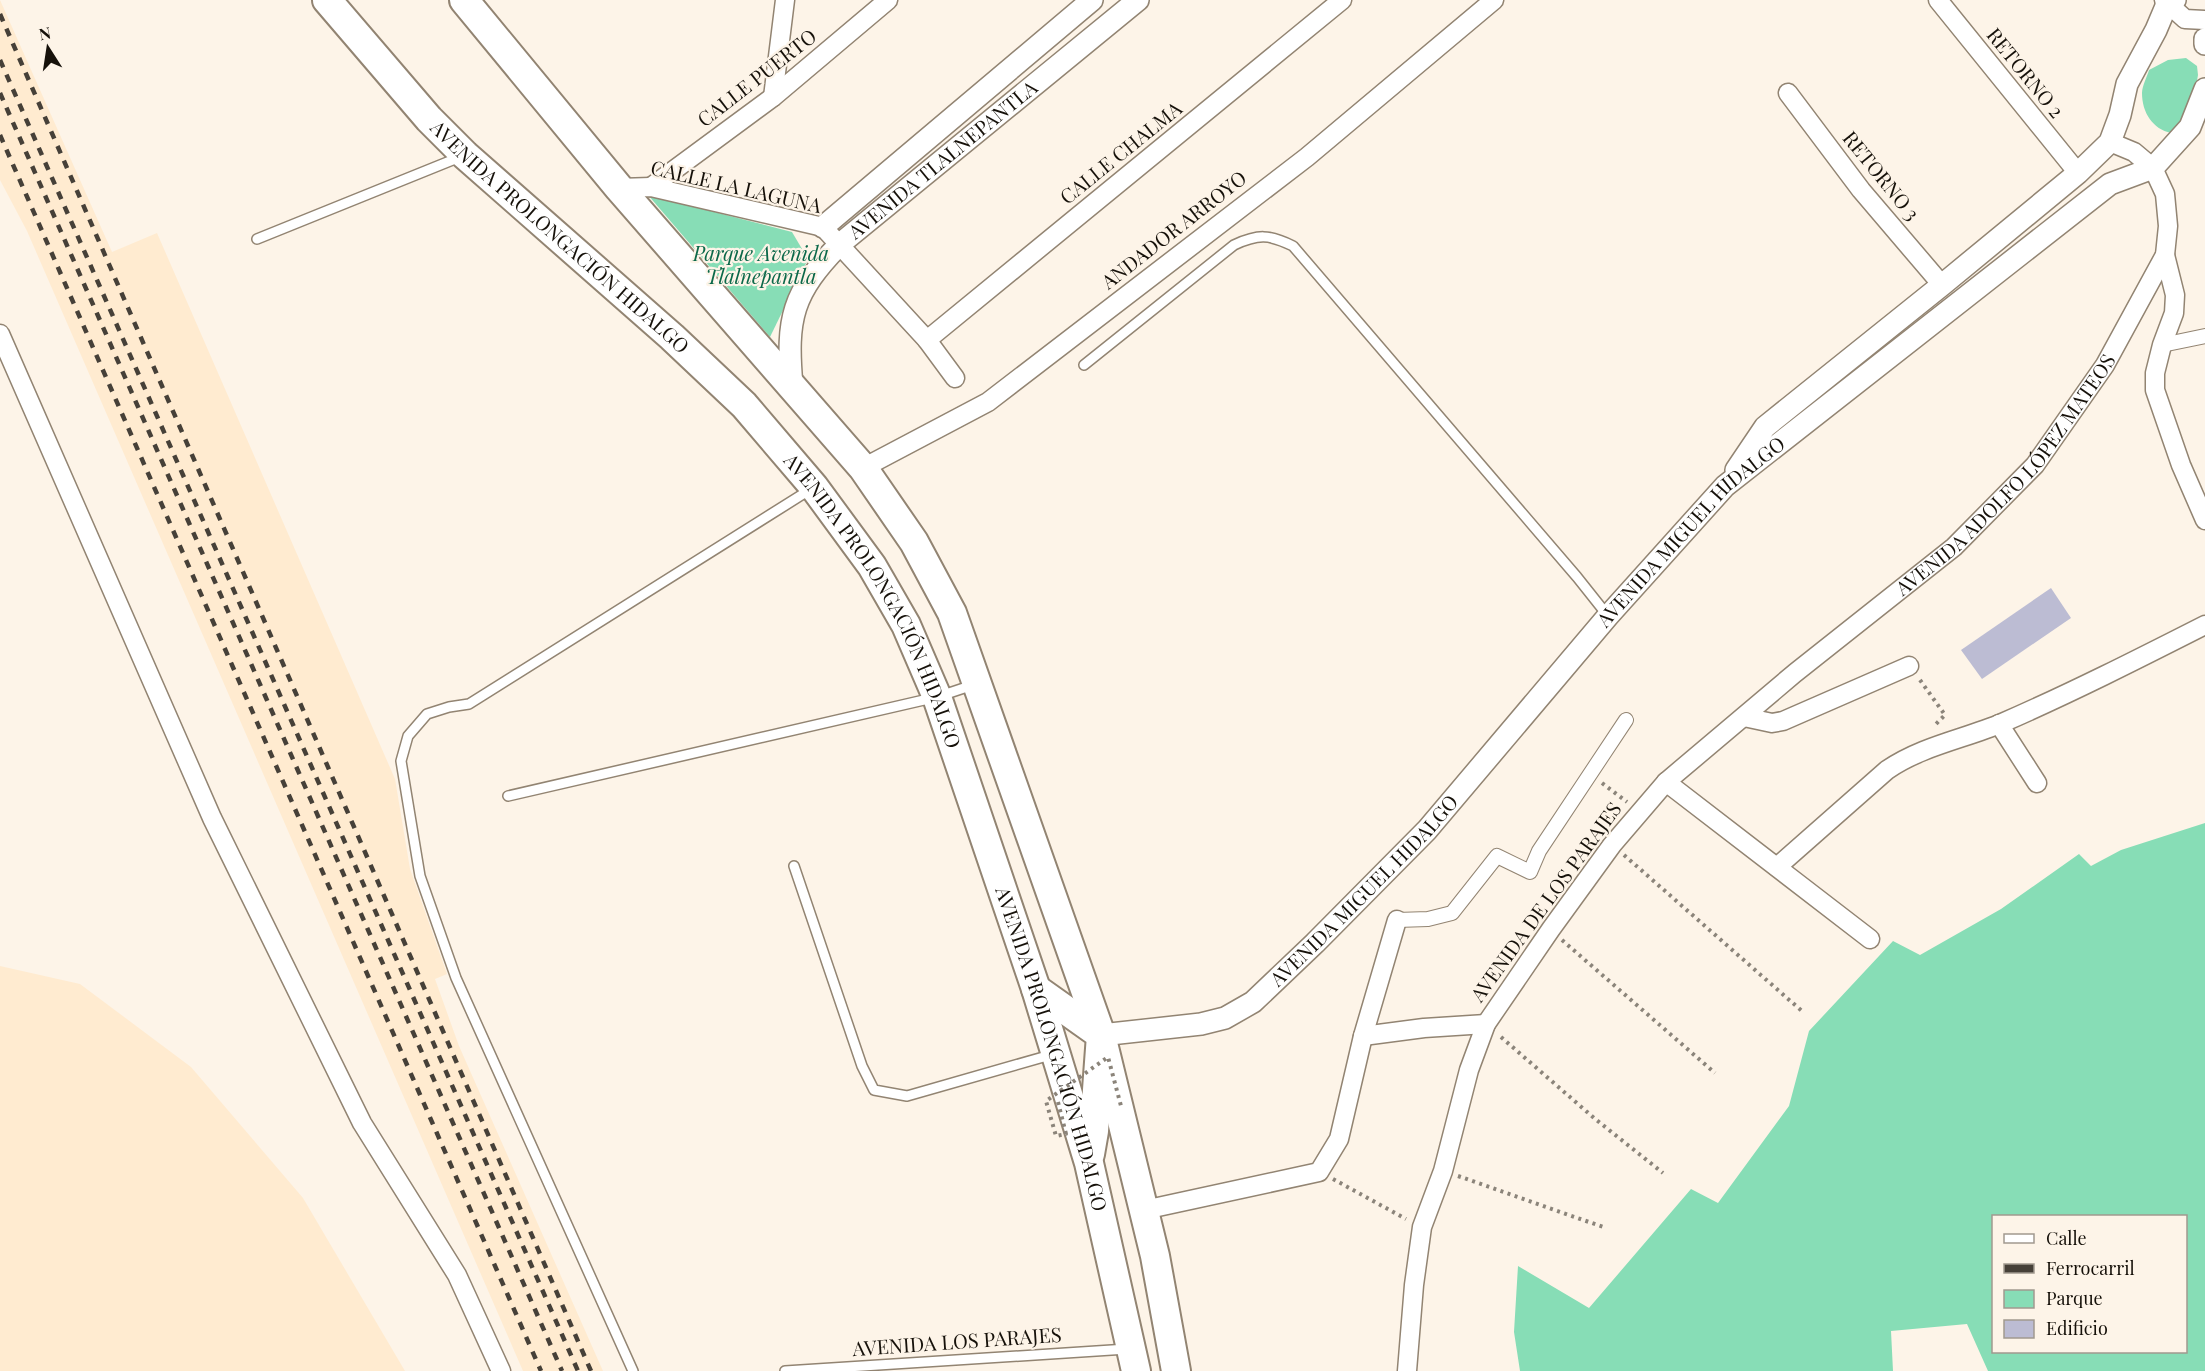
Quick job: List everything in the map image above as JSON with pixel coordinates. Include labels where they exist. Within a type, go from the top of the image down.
[{"type":"highway","name":"AVENIDA PROLONGACIÓN HIDALGO","points":[[327,0],[429,119],[465,155],[688,352],[744,405],[814,487],[872,566],[906,625],[937,697],[1036,989],[1089,1163],[1134,1360]]},
{"type":"highway","points":[[464,0],[620,188],[863,468],[920,552],[952,613],[979,684],[1101,1035],[1155,1256],[1176,1371]]},
{"type":"highway","points":[[1036,989],[1101,1035]]},
{"type":"highway","points":[[1089,1163],[1094,1131],[1101,1035]]},
{"type":"street","points":[[773,97],[785,0]]},
{"type":"street","name":"CALLE PUERTO","points":[[651,187],[773,97],[888,0]]},
{"type":"street","name":"AVENIDA TLALNEPANTLA","points":[[823,227],[1092,0]]},
{"type":"street","name":"AVENIDA TLALNEPANTLA","points":[[792,386],[789,348],[792,314],[820,264],[840,244],[1138,0]]},
{"type":"street","name":"CALLE CHALMA","points":[[927,340],[1320,7],[1342,0]]},
{"type":"street","name":"ANDADOR ARROYO","points":[[863,468],[988,402],[1307,157],[1494,0]]},
{"type":"street","name":"RETORNO 2","points":[[1938,0],[2078,173]]},
{"type":"street","points":[[1725,486],[1765,427],[2078,173],[2110,142],[2120,115],[2127,84],[2169,1],[2185,19],[2205,20]]},
{"type":"street","points":[[2205,39],[2205,44]]},
{"type":"street","points":[[2110,142],[2134,152],[2153,168],[2190,127],[2205,88]]},
{"type":"street","name":"RETORNO 3","points":[[1788,93],[1861,190],[1942,285]]},
{"type":"street","name":"AVENIDA ADOLFO LÓPEZ MATEOS","points":[[1666,782],[1795,673],[1954,547],[2035,465],[2105,365],[2165,255],[2168,226],[2165,194],[2153,168]]},
{"type":"street","name":"AVENIDA MIGUEL HIDALGO","points":[[1101,1035],[1201,1024],[1225,1018],[1253,1002],[1427,830],[1608,616],[1725,486],[2110,184],[2153,168]]},
{"type":"street","name":"CALLE LA LAGUNA","points":[[620,188],[651,187],[823,227],[927,340],[956,378]]},
{"type":"street","points":[[2165,255],[2175,295],[2174,313],[2162,345],[2155,374],[2155,390],[2181,465],[2205,520]]},
{"type":"street","points":[[0,334],[212,818],[362,1123],[457,1275],[501,1371]]},
{"type":"street","points":[[2162,345],[2205,336]]},
{"type":"street","points":[[1777,867],[1887,770],[1902,760],[1999,724],[2097,680],[2205,625]]},
{"type":"street","points":[[1744,717],[1772,723],[1783,721],[1909,666]]},
{"type":"street","points":[[1144,1210],[1319,1172],[1339,1139],[1363,1036],[1397,920],[1428,919],[1452,913],[1497,856],[1530,872],[1539,851],[1626,720]]},
{"type":"street","points":[[1999,724],[2037,783]]},
{"type":"street","points":[[1666,782],[1870,939]]},
{"type":"street","name":"AVENIDA DE LOS PARAJES","points":[[1407,1371],[1414,1285],[1422,1227],[1443,1171],[1470,1070],[1486,1024],[1612,845],[1666,782]]},
{"type":"street","points":[[1363,1036],[1424,1028],[1486,1024]]},
{"type":"lane","points":[[257,239],[465,155]]},
{"type":"lane","points":[[1084,364],[1234,245],[1253,236],[1276,237],[1293,246],[1608,616]]},
{"type":"lane","points":[[633,1371],[452,967],[420,876],[400,761],[408,736],[427,714],[448,707],[469,704],[814,487]]},
{"type":"lane","points":[[508,796],[937,697],[979,684]]},
{"type":"lane","points":[[794,866],[862,1066],[874,1090],[907,1096],[1056,1053]]},
{"type":"lane","name":"AVENIDA LOS PARAJES","points":[[785,1371],[1134,1360]]},
{"type":"path","points":[[1909,666],[1945,715],[1930,730]]},
{"type":"path","points":[[1589,774],[1640,812]]},
{"type":"path","points":[[1612,845],[1803,1012]]},
{"type":"path","points":[[1551,929],[1715,1073]]},
{"type":"path","points":[[1486,1024],[1594,1118],[1664,1173]]},
{"type":"path","points":[[1058,1102],[1066,1134],[1056,1136],[1046,1101],[1108,1057],[1121,1106]]},
{"type":"path","points":[[1443,1171],[1606,1228]]},
{"type":"path","points":[[1319,1172],[1422,1227]]},
{"type":"shaded area","points":[[0,0],[112,252],[157,233],[395,779],[410,869],[447,974],[435,979],[459,1046],[603,1371],[523,1371],[27,231],[0,180]]},
{"type":"shaded area","points":[[0,966],[80,984],[191,1067],[303,1198],[405,1371],[0,1371]]},
{"type":"green space","points":[[2186,58],[2197,66],[2198,75],[2191,115],[2171,133],[2159,128],[2150,119],[2144,107],[2142,90],[2149,70],[2168,60]]},
{"type":"green space","name":"Parque Avenida Tlalnepantla","points":[[648,195],[792,232],[808,259],[770,337]]},
{"type":"green space","points":[[2205,823],[2205,1371],[1988,1371],[1967,1324],[1891,1331],[1893,1371],[1520,1371],[1514,1332],[1518,1266],[1589,1308],[1691,1189],[1718,1203],[1789,1106],[1809,1031],[1893,941],[1920,955],[2001,909],[2079,854],[2091,866],[2121,850]]},
{"type":"building","points":[[2051,588],[2071,618],[1982,679],[1961,650]]},
{"type":"railway","points":[[0,14],[591,1371]]},
{"type":"railway","points":[[0,60],[578,1371]]},
{"type":"railway","points":[[0,93],[562,1371]]},
{"type":"railway","points":[[0,135],[541,1371]]}]
